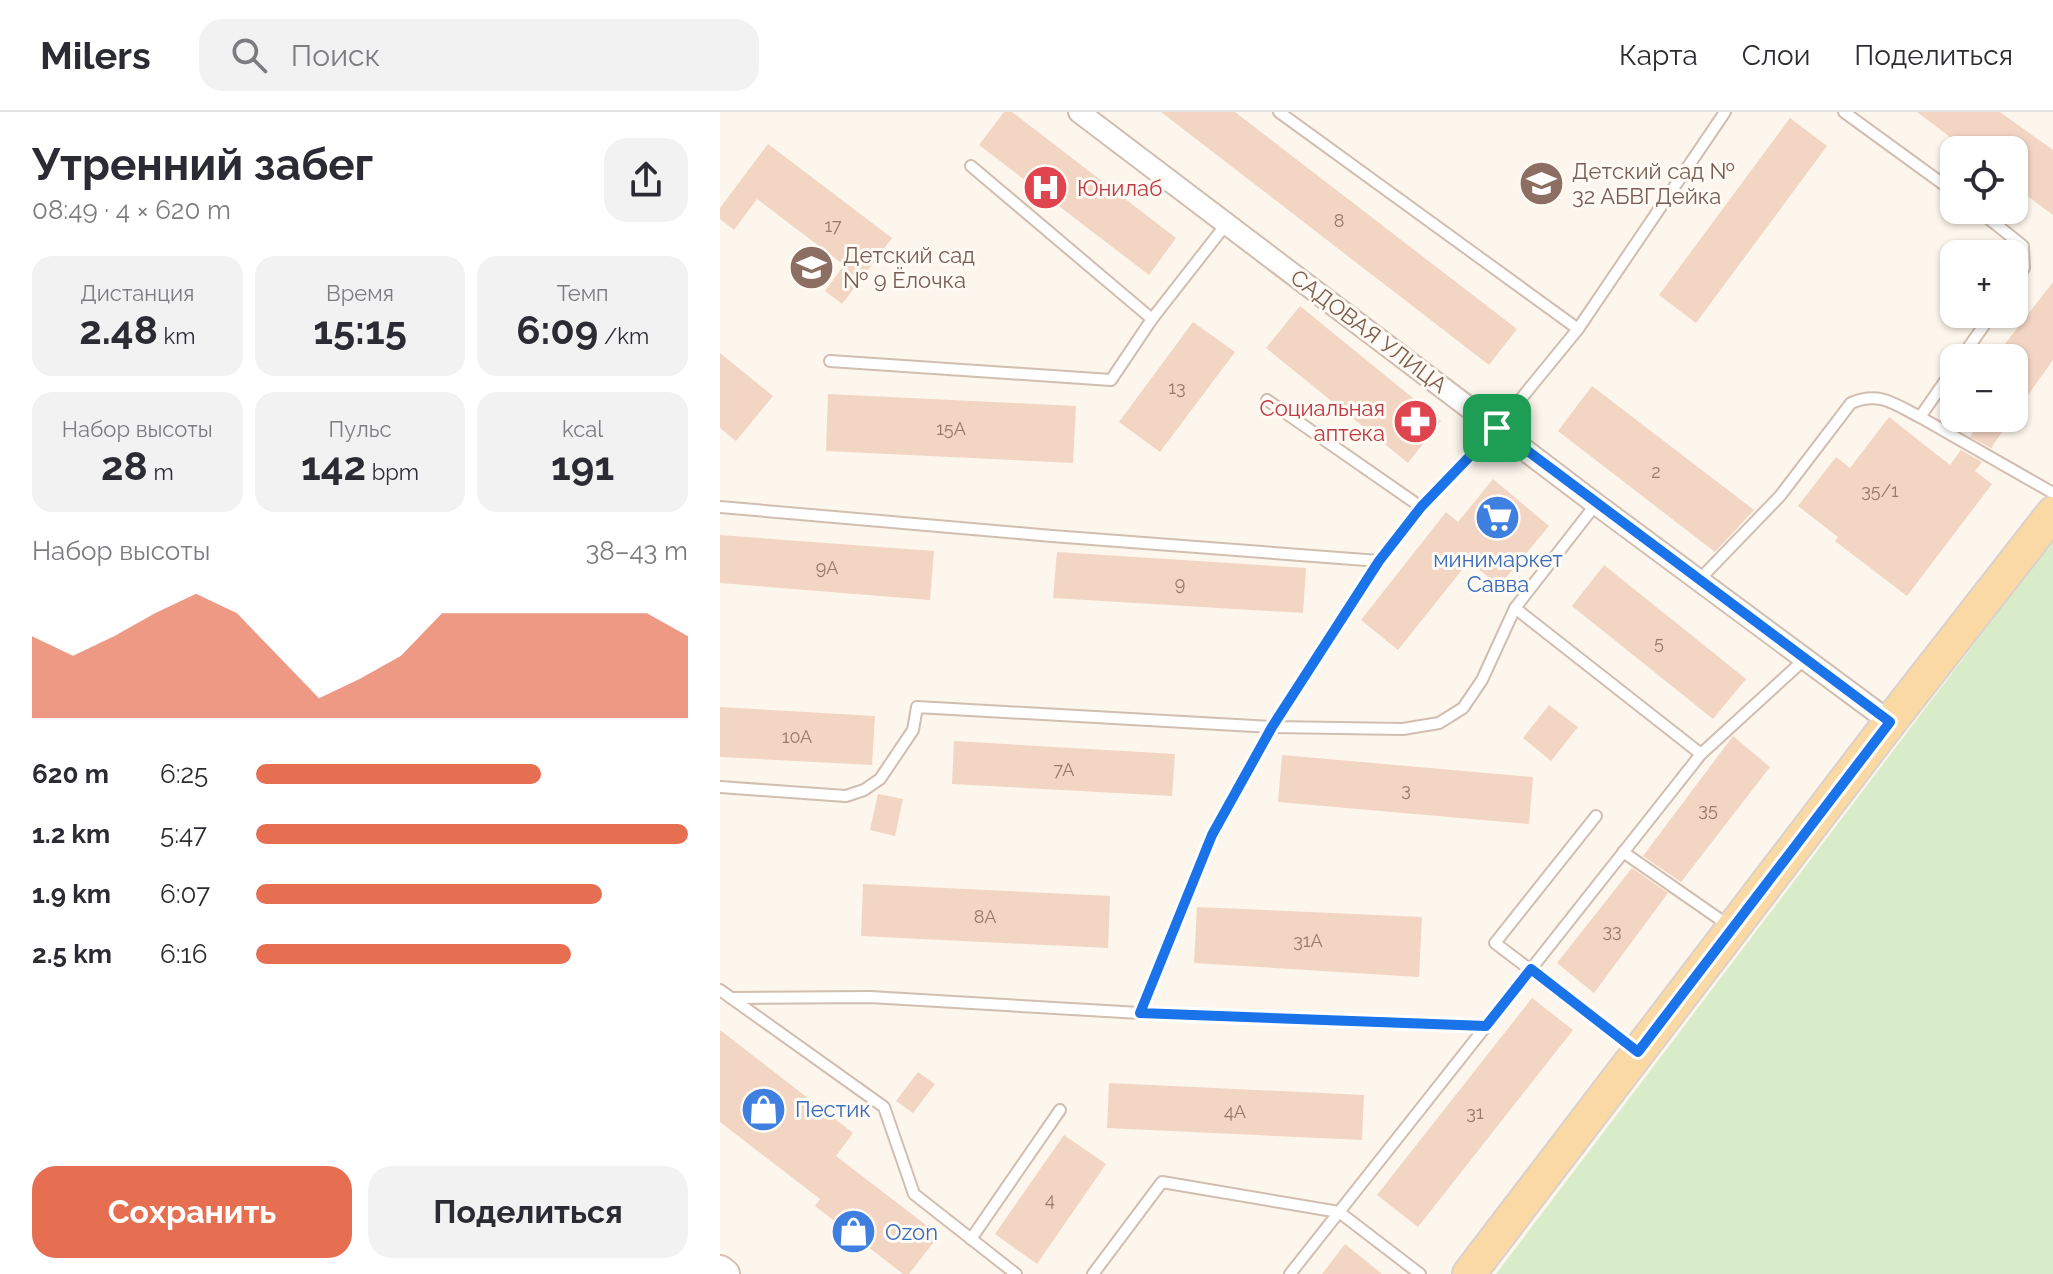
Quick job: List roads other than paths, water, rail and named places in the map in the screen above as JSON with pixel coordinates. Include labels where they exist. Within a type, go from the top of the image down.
[{"type":"main road","points":[[1469,1274],[2053,513]]},
{"type":"street","name":"САДОВАЯ УЛИЦА","points":[[1079,112],[1596,504],[1890,722]]},
{"type":"lane","points":[[1279,112],[1578,329]]},
{"type":"lane","points":[[1140,1013],[1212,835],[1272,727],[1379,561],[1421,507],[1497,428],[1578,329],[1725,112]]},
{"type":"lane","points":[[1844,112],[1940,182]]},
{"type":"lane","points":[[971,166],[1152,319]]},
{"type":"lane","points":[[830,361],[1111,380],[1152,319],[1227,223]]},
{"type":"lane","points":[[1996,224],[2016,240]]},
{"type":"lane","points":[[1920,417],[1940,388]]},
{"type":"lane","points":[[1699,580],[1780,496],[1851,403],[1866,397],[1884,398],[2053,493]]},
{"type":"lane","points":[[1267,400],[1421,507]]},
{"type":"lane","points":[[720,787],[846,796],[864,790],[880,779],[913,730],[917,707],[1272,727],[1403,729],[1439,723],[1463,708],[1482,680],[1515,608],[1596,504]]},
{"type":"lane","points":[[720,507],[1379,561]]},
{"type":"lane","points":[[1515,608],[1701,754]]},
{"type":"lane","points":[[1290,1274],[1701,754],[1806,658]]},
{"type":"lane","points":[[1596,816],[1495,943],[1638,1052]]},
{"type":"lane","points":[[1623,852],[1733,929]]},
{"type":"lane","points":[[720,990],[884,1107],[914,1194],[1016,1274]]},
{"type":"lane","points":[[731,998],[870,997],[1140,1013],[1486,1026]]},
{"type":"lane","points":[[971,1239],[1060,1110]]},
{"type":"lane","points":[[1093,1274],[1162,1182],[1339,1212],[1420,1274]]},
{"type":"place","name":"Детский сад № 32 АБВГДейка","points":[[1541,184]]},
{"type":"place","name":"Юнилаб","points":[[1046,188]]},
{"type":"place","name":"Детский сад № 9 Ёлочка","points":[[812,268]]},
{"type":"place","name":"Социальная аптека","points":[[1416,421]]},
{"type":"place","name":"минимаркет Савва","points":[[1498,518]]},
{"type":"place","name":"Пестик","points":[[764,1109]]},
{"type":"place","name":"Ozon","points":[[854,1232]]}]
